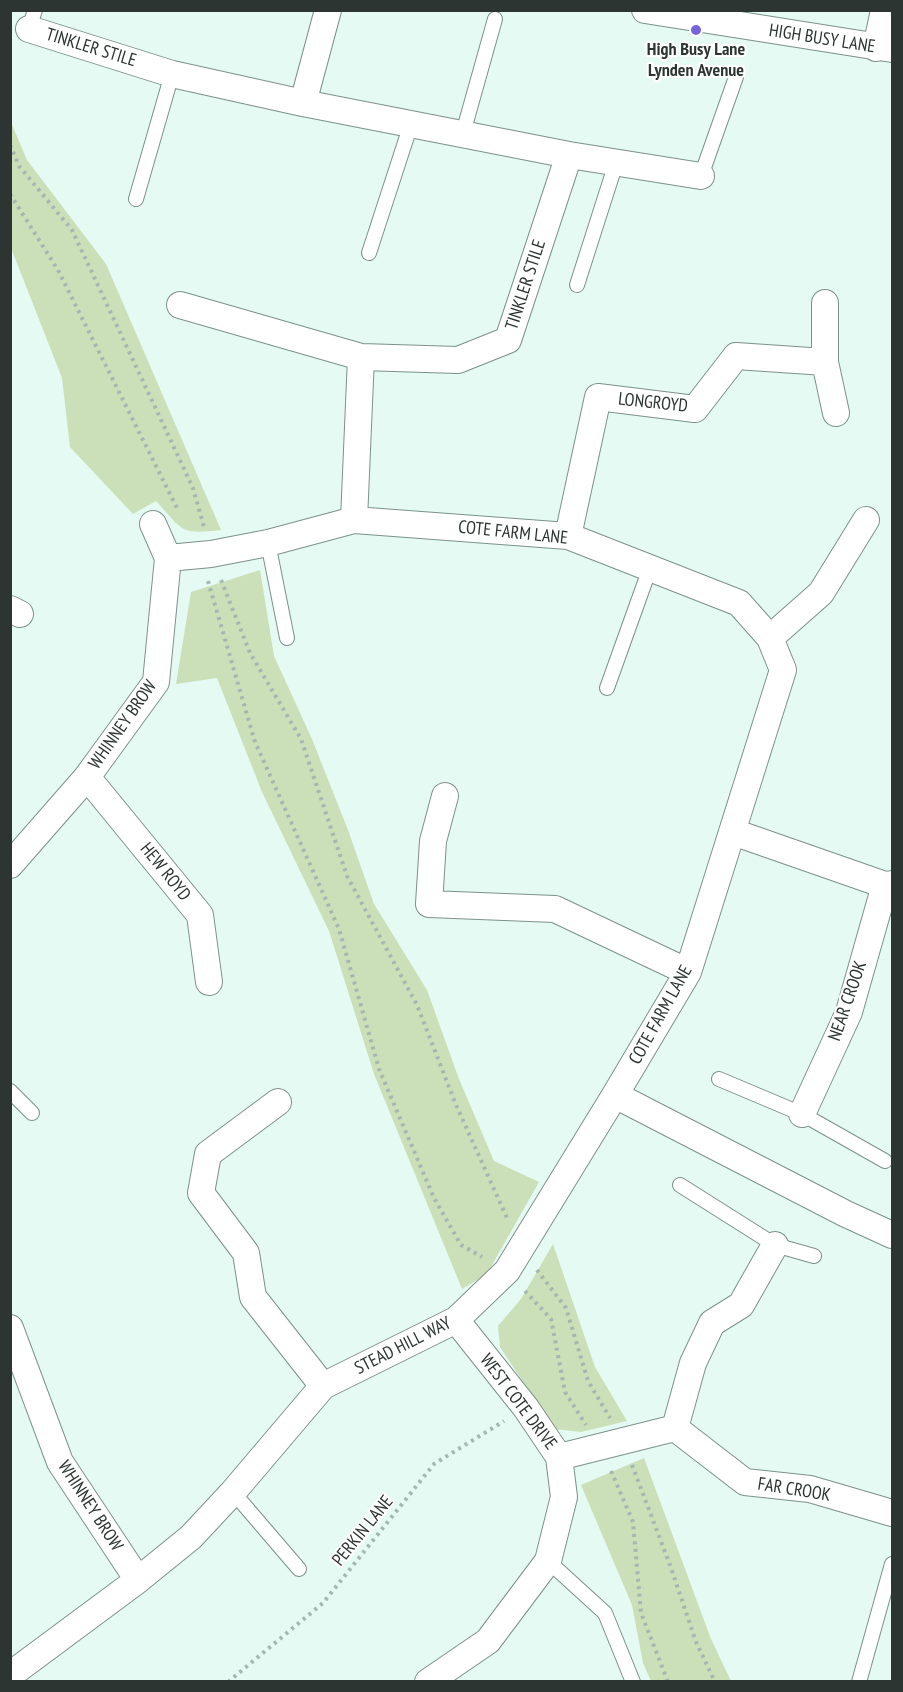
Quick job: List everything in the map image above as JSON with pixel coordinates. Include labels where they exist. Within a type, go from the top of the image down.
[{"type":"street","points":[[303,103],[328,10]]},
{"type":"street","name":"HIGH BUSY LANE","points":[[645,10],[884,49]]},
{"type":"street","points":[[884,10],[884,49]]},
{"type":"street","name":"TINKLER STILE","points":[[32,20],[172,74],[303,103],[569,155],[701,176]]},
{"type":"street","name":"TINKLER STILE","points":[[180,305],[361,357],[458,360],[508,340],[569,155]]},
{"type":"street","points":[[825,303],[825,362],[836,413]]},
{"type":"street","name":"LONGROYD","points":[[568,536],[598,397],[695,409],[736,356],[825,362]]},
{"type":"street","points":[[354,520],[361,357]]},
{"type":"street","name":"COTE FARM LANE","points":[[168,558],[268,543],[354,520],[568,536],[739,603],[770,638],[783,670],[688,972],[615,1095]]},
{"type":"street","points":[[770,638],[821,593],[866,520]]},
{"type":"street","name":"WHINNEY BROW","points":[[10,865],[87,777],[156,682],[168,558],[153,524]]},
{"type":"street","name":"HEW ROYD","points":[[87,777],[200,915],[208,982]]},
{"type":"street","points":[[445,795],[433,841],[429,904],[555,909],[688,972]]},
{"type":"street","name":"NEAR CROOK","points":[[733,832],[889,884],[849,1012],[802,1114]]},
{"type":"street","points":[[615,1095],[846,1214],[892,1234]]},
{"type":"street","name":"STEAD HILL WAY","points":[[10,1675],[138,1580],[191,1537],[233,1492],[322,1386],[456,1320],[507,1271],[615,1095]]},
{"type":"street","points":[[278,1102],[208,1154],[201,1193],[246,1254],[253,1297],[322,1386]]},
{"type":"street","points":[[559,1457],[675,1428],[693,1363],[712,1323],[741,1305],[775,1245]]},
{"type":"street","name":"WEST COTE DRIVE","points":[[428,1682],[488,1641],[548,1561],[564,1497],[559,1457],[526,1408],[456,1320]]},
{"type":"street","name":"WHINNEY BROW","points":[[10,1328],[18,1372],[60,1462],[138,1580]]},
{"type":"street","name":"FAR CROOK","points":[[675,1428],[745,1482],[810,1489],[892,1513]]},
{"type":"lane","points":[[463,133],[495,19]]},
{"type":"lane","points":[[136,199],[172,74]]},
{"type":"lane","name":"TINKLER STILE","points":[[701,176],[736,77]]},
{"type":"lane","points":[[369,253],[411,124]]},
{"type":"lane","points":[[577,285],[616,163]]},
{"type":"lane","points":[[268,543],[287,638]]},
{"type":"lane","points":[[607,688],[650,568]]},
{"type":"lane","points":[[719,1079],[802,1114],[885,1161]]},
{"type":"lane","points":[[10,1091],[32,1113]]},
{"type":"lane","points":[[680,1185],[775,1245],[814,1256]]},
{"type":"lane","points":[[233,1492],[299,1569]]},
{"type":"lane","points":[[548,1561],[605,1613],[633,1682]]},
{"type":"lane","points":[[859,1682],[892,1564]]},
{"type":"path","points":[[10,145],[20,166],[72,230],[193,488],[206,554],[255,742],[339,929],[380,1069],[429,1187],[461,1245],[507,1271],[551,1319],[565,1392],[612,1445],[633,1522],[641,1613],[668,1682]]},
{"type":"path","points":[[10,194],[58,270],[179,512]]},
{"type":"path","points":[[206,554],[250,653],[301,738],[347,876],[417,1005],[456,1105],[521,1250],[566,1308],[588,1381],[612,1445],[670,1565],[696,1642],[715,1682]]},
{"type":"path","name":"PERKIN LANE","points":[[228,1682],[322,1603],[434,1464],[526,1408]]},
{"type":"green space","points":[[10,120],[27,160],[106,264],[221,530],[189,531],[177,524],[156,501],[133,514],[70,447],[62,378],[11,248]]},
{"type":"green space","points":[[260,570],[274,656],[312,739],[374,904],[427,990],[459,1079],[494,1161],[539,1182],[487,1274],[462,1289],[374,1074],[329,931],[262,792],[217,678],[176,684],[191,592]]},
{"type":"green space","points":[[553,1244],[595,1367],[627,1421],[581,1432],[554,1429],[500,1347],[498,1326],[521,1299]]},
{"type":"green space","points":[[644,1458],[711,1639],[731,1681],[651,1681],[643,1663],[632,1605],[581,1485]]},
{"type":"place","name":"High Busy Lane Lynden Avenue","points":[[696,30]]}]
